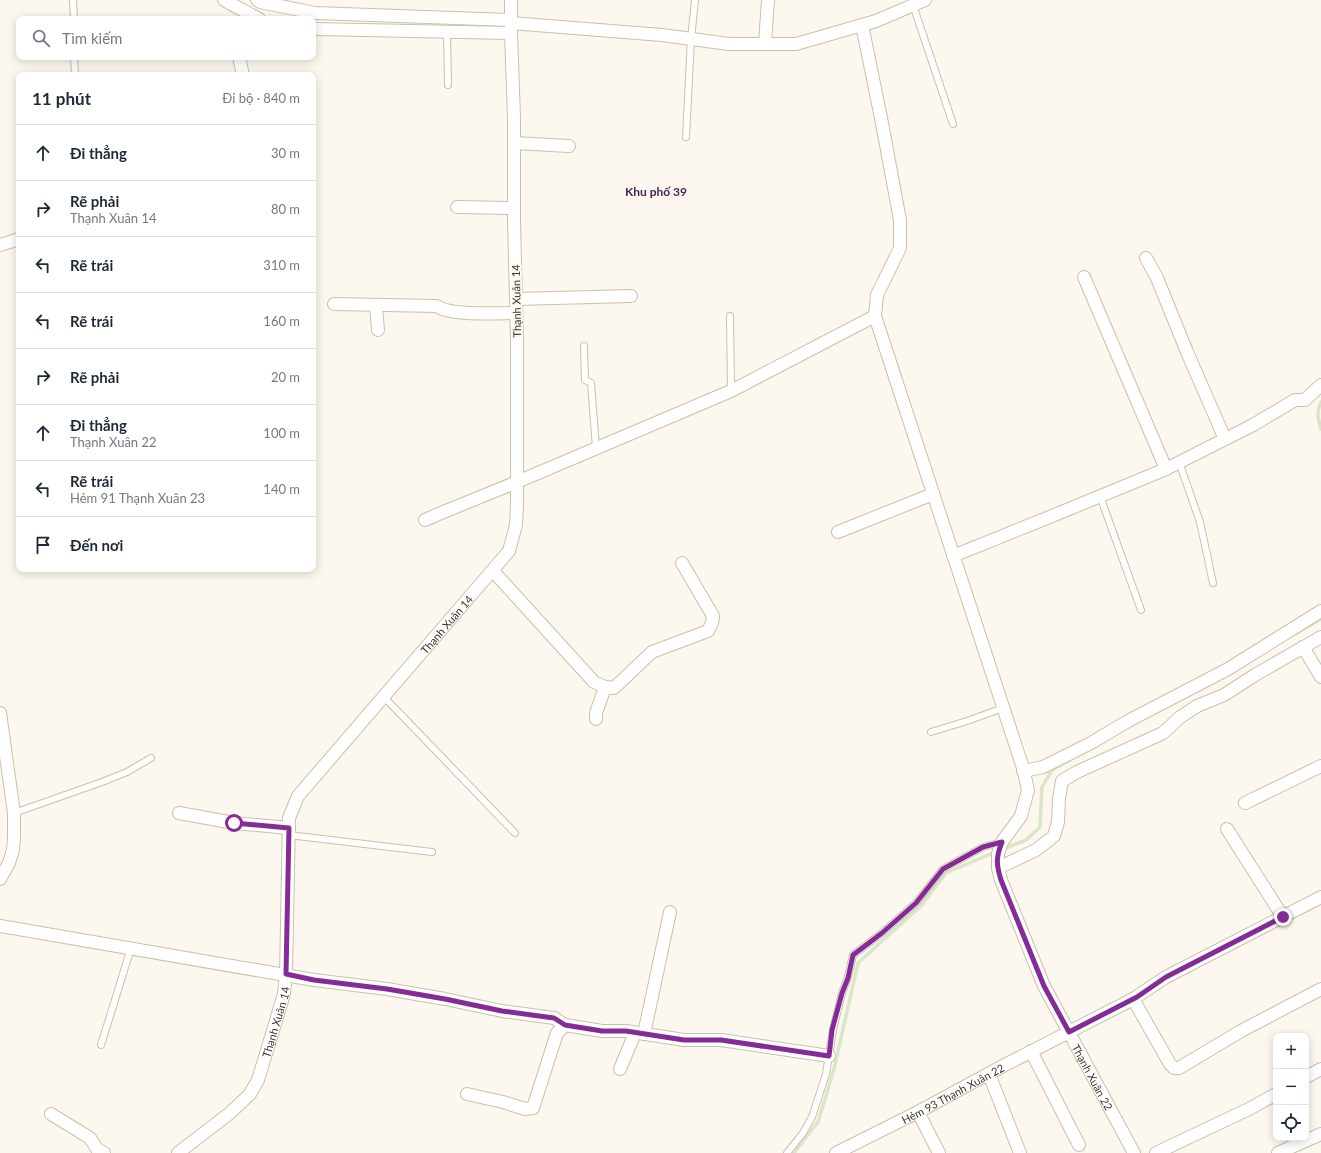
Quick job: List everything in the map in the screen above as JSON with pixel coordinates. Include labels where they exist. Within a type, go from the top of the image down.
[{"type":"street","points":[[224,0],[252,16]]},
{"type":"street","name":"Thạnh Xuân 14","points":[[178,1153],[230,1112],[250,1094],[258,1080],[284,994],[286,974],[289,818],[298,796],[509,552],[516,525],[517,482],[516,300],[511,0]]},
{"type":"street","points":[[765,44],[768,0]]},
{"type":"street","points":[[259,1],[315,13],[662,34],[729,44],[796,44],[876,21],[925,0]]},
{"type":"street","points":[[316,29],[447,32],[511,25]]},
{"type":"street","points":[[862,25],[900,220],[900,248],[877,295],[875,316],[1003,708],[1028,790],[1021,816],[1002,842],[998,854],[998,868],[1036,850],[1054,836],[1058,822],[1059,799],[1062,781],[1078,772],[1163,733],[1179,718],[1197,706],[1224,696],[1255,675],[1321,637]]},
{"type":"street","points":[[240,60],[242,72]]},
{"type":"street","points":[[514,142],[569,146]]},
{"type":"street","points":[[457,207],[514,208]]},
{"type":"street","points":[[0,245],[16,240]]},
{"type":"street","points":[[1146,258],[1157,278],[1225,439]]},
{"type":"street","points":[[1084,277],[1166,469]]},
{"type":"street","points":[[516,300],[631,296]]},
{"type":"street","points":[[334,304],[437,306],[440,309],[464,312],[516,313]]},
{"type":"street","points":[[376,306],[378,330]]},
{"type":"street","points":[[425,520],[731,391],[875,316]]},
{"type":"street","points":[[953,556],[1166,469],[1253,425],[1295,400],[1305,400],[1321,385]]},
{"type":"street","points":[[838,532],[933,494]]},
{"type":"street","points":[[493,571],[594,682],[605,687],[614,688],[652,652],[708,631],[712,623],[713,616],[682,563]]},
{"type":"street","points":[[1023,771],[1043,767],[1091,743],[1128,720],[1228,669],[1321,611]]},
{"type":"street","points":[[1303,647],[1321,677]]},
{"type":"street","points":[[596,719],[596,713],[605,687]]},
{"type":"street","points":[[0,712],[14,813],[13,850],[9,863],[0,878]]},
{"type":"street","points":[[1245,803],[1321,766]]},
{"type":"street","points":[[180,813],[289,831]]},
{"type":"street","points":[[1227,829],[1283,917]]},
{"type":"street","name":"Thạnh Xuân 22","points":[[998,868],[1001,880],[1044,986],[1134,1153]]},
{"type":"street","name":"Hẻm 93 Thạnh Xuân 22","points":[[836,1153],[851,1149],[1031,1051],[1133,999],[1166,977],[1321,897]]},
{"type":"street","points":[[620,1069],[640,1033],[670,912]]},
{"type":"street","points":[[0,926],[314,980],[387,989],[502,1011],[554,1018],[565,1025],[602,1031],[626,1031],[684,1040],[721,1040],[829,1056]]},
{"type":"street","points":[[1133,999],[1170,1064],[1174,1068],[1178,1068],[1241,1031],[1321,989]]},
{"type":"street","points":[[467,1094],[503,1102],[525,1109],[533,1108],[557,1033],[565,1025]]},
{"type":"street","points":[[1031,1051],[1079,1145]]},
{"type":"street","points":[[1309,1075],[1321,1069]]},
{"type":"street","points":[[989,1074],[1020,1153]]},
{"type":"street","points":[[1156,1153],[1251,1108],[1273,1096]]},
{"type":"street","points":[[918,1112],[939,1153]]},
{"type":"street","points":[[51,1114],[90,1138],[98,1152]]},
{"type":"street","points":[[1278,1153],[1321,1134]]},
{"type":"lane","points":[[73,0],[74,16]]},
{"type":"lane","points":[[686,137],[691,39],[695,0]]},
{"type":"lane","points":[[255,16],[259,1]]},
{"type":"lane","points":[[913,5],[953,124]]},
{"type":"lane","points":[[447,32],[448,85]]},
{"type":"lane","points":[[74,60],[75,72]]},
{"type":"lane","points":[[730,316],[731,391]]},
{"type":"lane","points":[[584,346],[585,380],[591,383],[596,448]]},
{"type":"lane","points":[[1179,462],[1200,522],[1213,583]]},
{"type":"lane","points":[[1100,496],[1141,610]]},
{"type":"lane","points":[[384,697],[515,833]]},
{"type":"lane","points":[[931,732],[1003,708]]},
{"type":"lane","points":[[14,813],[127,772],[151,758]]},
{"type":"lane","points":[[289,831],[432,852]]},
{"type":"lane","points":[[787,1153],[803,1133],[812,1117],[826,1074],[832,1030],[842,993],[848,978],[853,955],[882,933],[916,903],[943,869],[983,847],[1002,842]]},
{"type":"lane","points":[[101,1044],[131,948]]},
{"type":"waterway","points":[[1321,402],[1318,409],[1321,429]]},
{"type":"waterway","points":[[1297,633],[1321,619]]},
{"type":"waterway","points":[[1003,849],[1026,840],[1040,827],[1042,787],[1052,770],[1073,758]]},
{"type":"waterway","points":[[794,1153],[818,1122],[834,1069],[858,963],[921,906],[946,873],[995,852]]},
{"type":"district","name":"Khu phố 39","points":[[656,191]]},
{"type":"route","points":[[234,823],[289,828],[286,974],[314,980],[387,989],[502,1011],[554,1018],[565,1025],[602,1031],[626,1031],[684,1040],[721,1040],[829,1056],[832,1030],[842,993],[848,978],[853,955],[882,933],[916,903],[943,869],[983,847],[1002,842],[998,854],[998,868],[1001,880],[1044,986],[1069,1032],[1137,997],[1166,977],[1283,917]]}]
